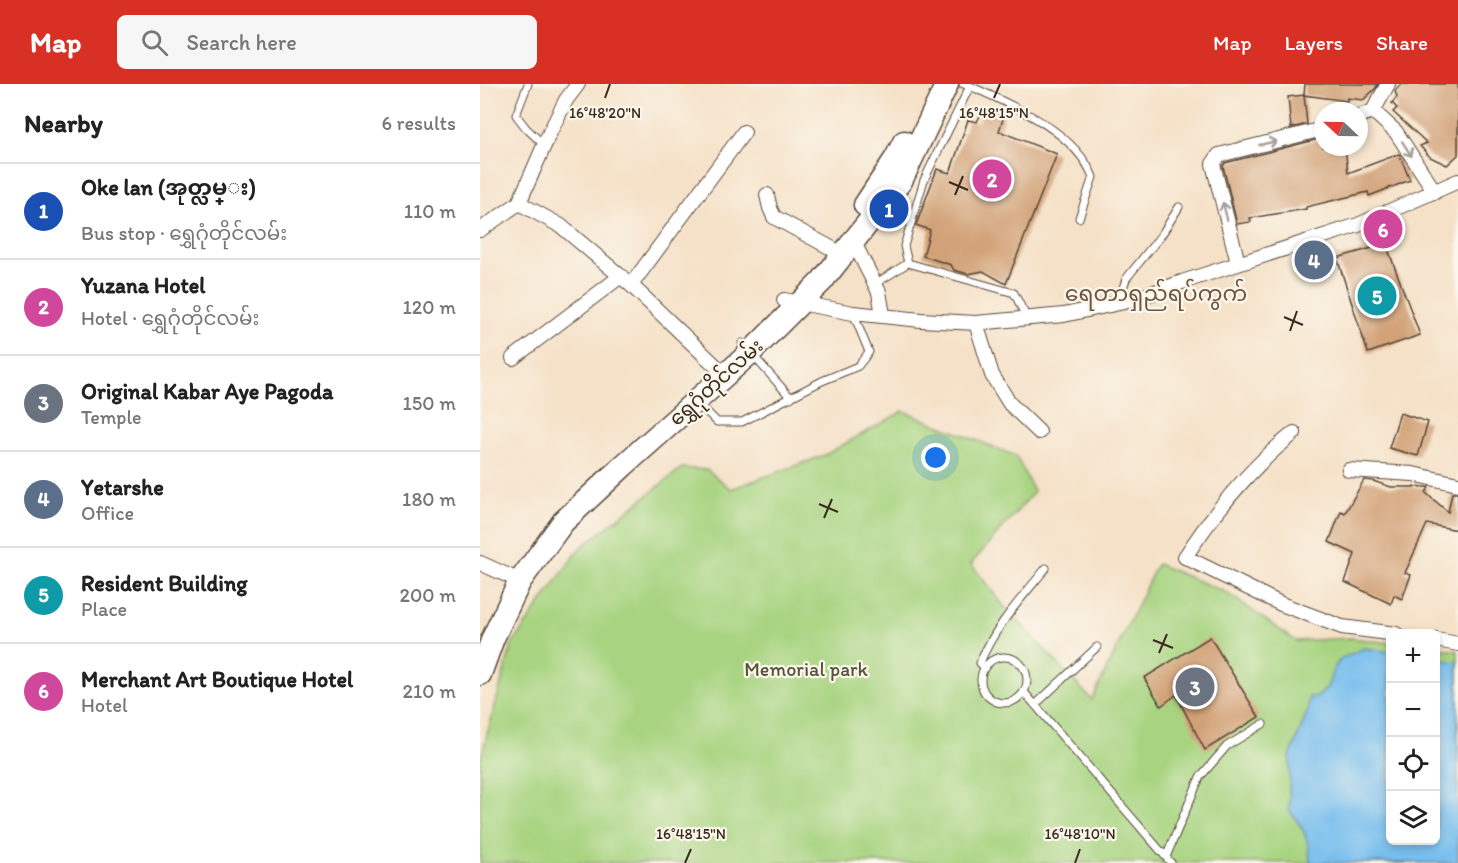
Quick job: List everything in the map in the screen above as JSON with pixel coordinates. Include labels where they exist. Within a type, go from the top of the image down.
[{"type":"main road","name":"ရွှေဂုံတိုင်လမ်း","points":[[845,244],[896,158],[933,84]]},
{"type":"main road","name":"ရွှေဂုံတိုင်လမ်း","points":[[480,637],[541,532],[570,497],[651,424],[692,398],[746,348],[845,244],[901,181],[947,84]]},
{"type":"main road","name":"ရွှေဂုံတိုင်လမ်း","points":[[480,674],[514,579]]},
{"type":"street","points":[[1368,113],[1374,111],[1388,84]]},
{"type":"street","points":[[480,230],[519,203],[544,145],[575,85]]},
{"type":"street","points":[[1374,111],[1396,132],[1435,192]]},
{"type":"street","points":[[1238,263],[1213,164],[1215,159],[1219,155],[1314,131]]},
{"type":"street","points":[[513,357],[626,281],[744,132]]},
{"type":"street","points":[[792,301],[853,313],[976,323],[1028,320],[1117,305],[1358,225],[1458,181]]},
{"type":"street","points":[[767,195],[774,217],[845,244],[875,284],[883,315]]},
{"type":"street","points":[[519,203],[561,226],[626,281],[720,372]]},
{"type":"street","points":[[976,323],[992,375],[1010,404],[1039,432]]},
{"type":"street","points":[[1294,433],[1263,460],[1212,516],[1185,557],[1281,604],[1342,627],[1386,632]]},
{"type":"street","points":[[1349,470],[1413,474],[1458,484]]},
{"type":"street","points":[[480,563],[514,579]]},
{"type":"street","points":[[1440,641],[1458,644]]},
{"type":"lane","points":[[528,84],[516,115],[544,145]]},
{"type":"lane","points":[[908,263],[904,246],[924,180],[967,85],[1021,109],[1058,133],[1088,165],[1093,177],[1079,218]]},
{"type":"lane","points":[[1117,305],[1126,279],[1179,207]]},
{"type":"lane","points":[[875,284],[908,263],[1014,293],[1028,320]]},
{"type":"lane","points":[[692,398],[717,422],[742,422],[822,381],[858,366],[869,352],[853,313]]},
{"type":"lane","points":[[746,348],[791,398]]},
{"type":"lane","points":[[984,668],[980,663],[988,644],[1008,614],[1046,567]]},
{"type":"lane","points":[[1035,705],[1096,647]]},
{"type":"lane","points":[[1002,656],[1016,659],[1025,670],[1024,692],[1006,703],[992,700],[982,689],[981,674],[984,668],[994,658],[1002,656]]},
{"type":"lane","points":[[1024,692],[1169,860],[1200,777],[1227,746],[1263,724]]},
{"type":"green space","name":"Memorial park","points":[[903,411],[1016,456],[1034,492],[971,564],[1003,605],[1092,700],[1157,564],[1225,592],[1296,641],[1351,638],[1386,642],[1386,845],[1440,845],[1440,649],[1458,651],[1458,863],[480,863],[480,760],[512,644],[579,549],[682,468],[707,470],[731,489],[825,455]]},
{"type":"water","points":[[1364,648],[1386,651],[1386,845],[1440,845],[1440,660],[1458,662],[1458,863],[1310,863],[1305,834],[1289,810],[1290,757],[1308,710],[1309,697],[1318,697],[1328,686],[1333,670],[1340,659]]},
{"type":"building","points":[[1305,84],[1378,84],[1363,100],[1347,98],[1347,101],[1304,95]]},
{"type":"building","points":[[1401,84],[1458,84],[1458,155],[1447,165],[1430,157],[1420,146],[1427,143],[1393,112],[1397,108],[1392,103],[1397,97],[1395,91]]},
{"type":"building","points":[[1304,95],[1307,124],[1291,128],[1288,97]]},
{"type":"building","points":[[983,110],[1004,116],[999,131],[1057,154],[1006,284],[983,271],[968,274],[954,270],[951,265],[923,256],[930,230],[916,225],[937,169],[950,173],[968,120],[977,122]]},
{"type":"building","points":[[1314,140],[1314,156],[1346,156],[1348,173],[1399,154],[1410,180],[1369,196],[1368,192],[1306,207],[1306,209],[1250,218],[1251,222],[1237,224],[1223,166],[1225,163]]},
{"type":"building","points":[[1386,244],[1420,335],[1368,353],[1337,258]]},
{"type":"building","points":[[1400,413],[1428,422],[1418,456],[1389,448]]},
{"type":"building","points":[[1364,480],[1391,487],[1429,487],[1426,493],[1448,512],[1452,493],[1458,493],[1458,530],[1427,524],[1405,573],[1411,575],[1402,599],[1394,595],[1391,604],[1345,582],[1355,554],[1329,542],[1341,511],[1345,513]]},
{"type":"building","points":[[1210,637],[1259,717],[1205,750],[1176,695],[1161,706],[1144,678]]},
{"type":"place","name":"Yuzana Hotel","points":[[992,179]]},
{"type":"place","name":"Oke lan (အုတ္လမ္း)","points":[[889,209]]},
{"type":"place","name":"Merchant Art Boutique Hotel","points":[[1383,229]]},
{"type":"place","name":"Yetarshe","points":[[1314,260]]},
{"type":"place","name":"Resident Building","points":[[1377,296]]},
{"type":"place","name":"Original Kabar Aye Pagoda","points":[[1195,687]]},
{"type":"district","name":"ရေတာရှည်ရပ်ကွက်","points":[[1156,293]]}]
